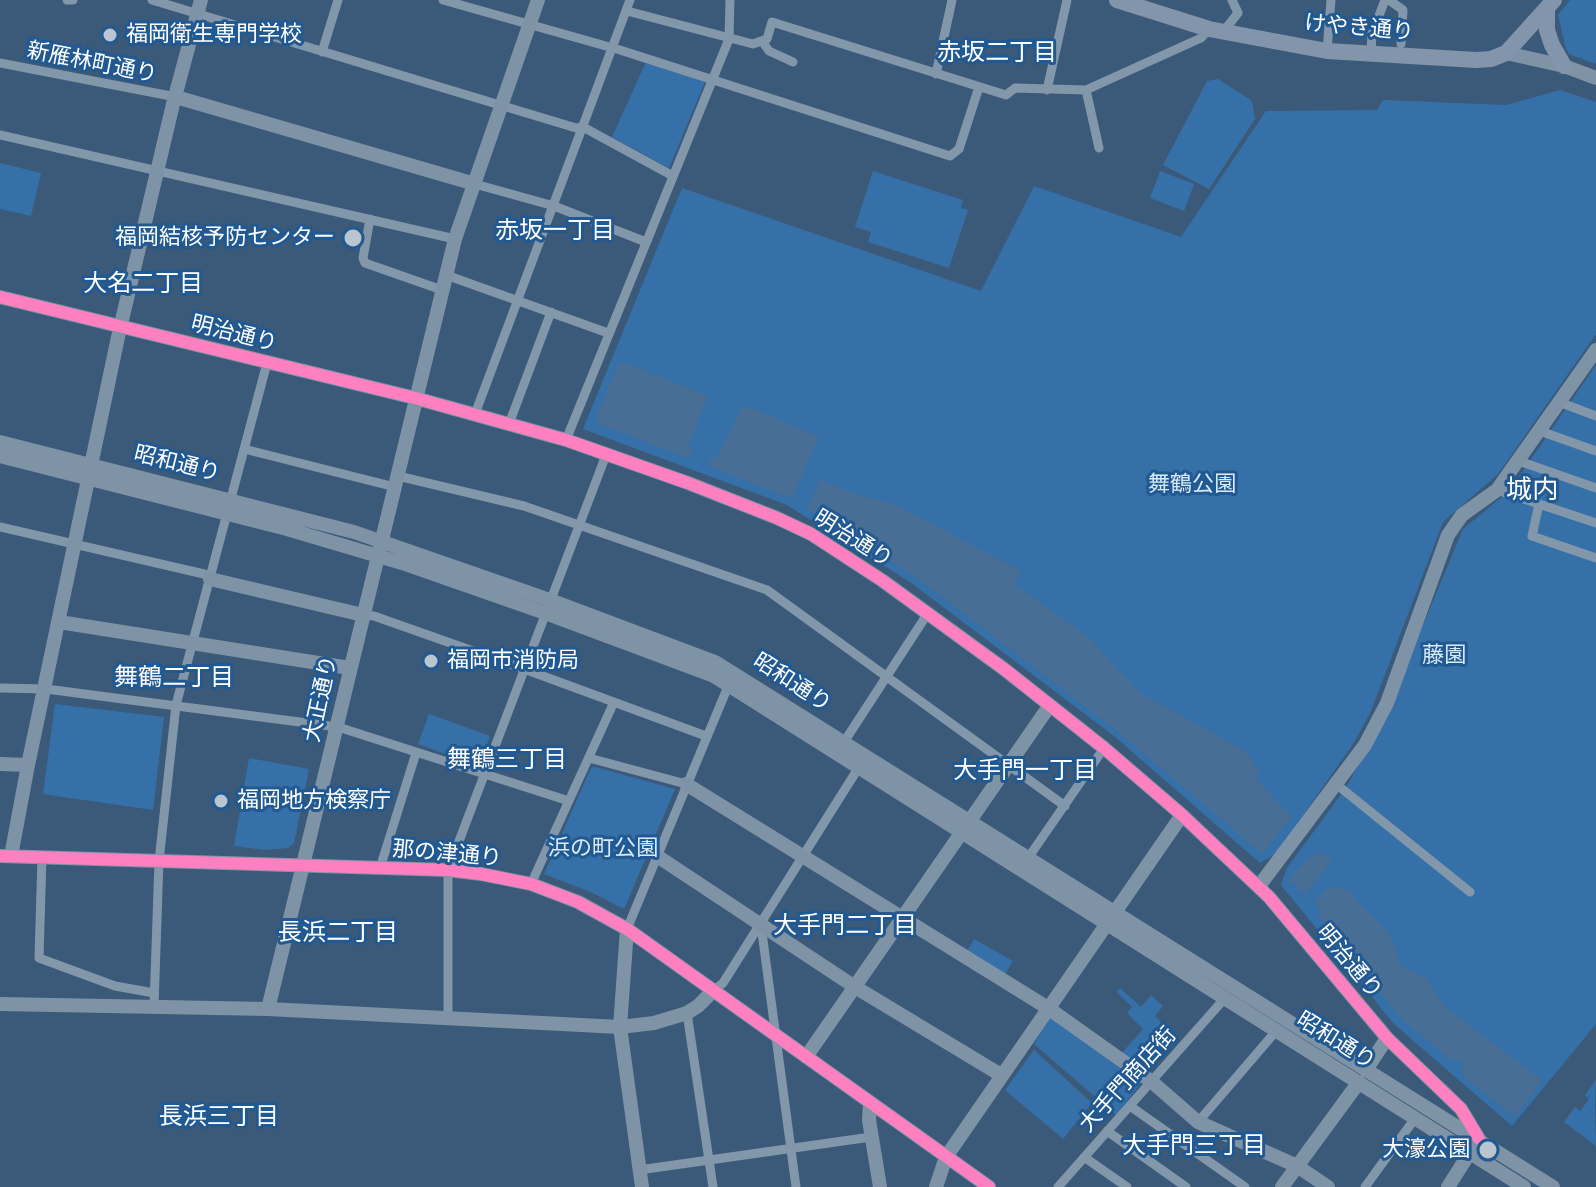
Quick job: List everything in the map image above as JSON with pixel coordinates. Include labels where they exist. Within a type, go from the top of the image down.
[{"type":"highway","name":"けやき通り","points":[[1117,0],[1216,31],[1327,51],[1476,60],[1491,59],[1506,53]]},
{"type":"highway","points":[[1506,53],[1551,4]]},
{"type":"highway","points":[[1551,4],[1547,30],[1564,66]]},
{"type":"street","points":[[152,0],[199,7],[322,52],[576,128],[583,127],[673,176]]},
{"type":"street","points":[[322,52],[338,0]]},
{"type":"street","points":[[443,0],[613,48],[950,156],[959,149],[979,87]]},
{"type":"street","points":[[493,13],[497,0]]},
{"type":"street","name":"大正通り","points":[[268,1009],[455,239],[538,0]]},
{"type":"street","points":[[475,414],[630,0]]},
{"type":"street","points":[[566,440],[729,39],[730,0]]},
{"type":"street","points":[[936,74],[952,0]]},
{"type":"street","points":[[1047,90],[1067,0]]},
{"type":"street","points":[[627,11],[753,44],[767,39],[772,22],[1006,95],[1015,88],[1086,90],[1216,31],[1238,13],[1232,0]]},
{"type":"street","points":[[1327,51],[1331,0]]},
{"type":"street","points":[[1371,52],[1372,34],[1387,0],[1403,10],[1401,44]]},
{"type":"street","points":[[6,856],[46,689],[74,543],[158,171],[199,7]]},
{"type":"street","points":[[762,41],[769,51],[793,62]]},
{"type":"street","points":[[1506,53],[1564,66],[1596,78]]},
{"type":"street","name":"新雁林町通り","points":[[0,63],[176,97]]},
{"type":"street","points":[[1086,90],[1099,148]]},
{"type":"street","points":[[176,97],[554,206],[646,242]]},
{"type":"street","points":[[0,135],[455,239]]},
{"type":"street","points":[[370,219],[363,258],[365,263],[442,290]]},
{"type":"street","points":[[446,275],[608,333]]},
{"type":"street","name":"明治通り","points":[[0,297],[415,398],[566,440],[777,518],[811,534],[928,613],[1050,705],[1182,815],[1259,886],[1387,1038],[1461,1109],[1475,1146],[1524,1187]]},
{"type":"street","points":[[509,424],[551,312]]},
{"type":"street","points":[[1259,886],[1365,745],[1387,703],[1448,535],[1462,515],[1497,490],[1559,402],[1591,368],[1596,350]]},
{"type":"street","points":[[154,999],[159,861],[176,705],[267,363]]},
{"type":"street","points":[[1559,402],[1596,416]]},
{"type":"street","points":[[1540,431],[1596,451]]},
{"type":"street","name":"昭和通り","points":[[0,442],[90,472]]},
{"type":"street","points":[[244,449],[524,506],[767,590],[1065,806]]},
{"type":"street","points":[[448,1018],[448,870],[606,455]]},
{"type":"street","name":"昭和通り","points":[[0,456],[90,472],[382,541],[548,606],[729,684],[859,767],[1027,858],[1225,998],[1363,1076],[1416,1117],[1475,1146]]},
{"type":"street","points":[[1519,461],[1596,488]]},
{"type":"street","points":[[1497,490],[1596,523]]},
{"type":"street","points":[[1539,504],[1532,536],[1596,558]]},
{"type":"street","name":"昭和通り","points":[[228,507],[378,556],[548,606],[715,662],[844,742],[966,826]]},
{"type":"street","points":[[0,527],[363,615],[524,669],[706,736]]},
{"type":"street","points":[[844,742],[928,613]]},
{"type":"street","points":[[59,622],[350,668]]},
{"type":"street","points":[[642,1187],[620,1027],[627,929],[729,684]]},
{"type":"street","points":[[0,688],[46,689],[338,727],[569,801]]},
{"type":"street","points":[[531,884],[614,702]]},
{"type":"street","points":[[806,1057],[1050,705]]},
{"type":"street","points":[[1027,858],[1104,748]]},
{"type":"street","points":[[380,868],[416,753]]},
{"type":"street","points":[[589,758],[686,784],[1048,1008],[1152,1082],[1198,1122],[1297,1166],[1328,1187]]},
{"type":"street","points":[[0,764],[28,765]]},
{"type":"street","points":[[0,1004],[154,999],[268,1009],[620,1027],[654,1023],[687,1013],[723,983],[859,767]]},
{"type":"street","points":[[1336,784],[1470,892]]},
{"type":"street","points":[[936,1187],[946,1157],[1182,815]]},
{"type":"street","name":"那の津通り","points":[[6,856],[448,870],[531,884],[578,902],[627,929],[989,1187]]},
{"type":"street","points":[[657,856],[855,987],[1001,1075]]},
{"type":"street","points":[[42,857],[39,958],[154,999]]},
{"type":"street","name":"昭和通り","points":[[1111,918],[1475,1146]]},
{"type":"street","points":[[761,924],[796,1187]]},
{"type":"street","name":"大手門商店街","points":[[1063,1185],[1084,1157],[1225,998]]},
{"type":"street","points":[[687,1013],[713,1187]]},
{"type":"street","points":[[1198,1122],[1277,1030]]},
{"type":"street","points":[[1282,1187],[1387,1038]]},
{"type":"street","points":[[870,1104],[871,1137],[880,1187]]},
{"type":"street","points":[[1130,1106],[1245,1187]]},
{"type":"street","points":[[1365,1187],[1416,1117]]},
{"type":"street","points":[[1107,1131],[1186,1187]]},
{"type":"street","points":[[639,1170],[871,1137]]},
{"type":"street","points":[[1448,1187],[1475,1146]]},
{"type":"street","name":"明治通り","points":[[1475,1146],[1553,1187]]},
{"type":"street","points":[[1084,1157],[1127,1187]]},
{"type":"green space","points":[[1570,0],[1596,0],[1596,64],[1569,54],[1566,49],[1558,15]]},
{"type":"green space","points":[[646,62],[705,82],[669,168],[612,137]]},
{"type":"green space","points":[[1218,79],[1252,101],[1255,119],[1209,189],[1163,165],[1207,81]]},
{"type":"green space","name":"舞鶴公園","points":[[1560,90],[1596,102],[1596,334],[1498,474],[1443,522],[1371,711],[1355,741],[1277,853],[1260,863],[1114,736],[910,582],[787,505],[583,429],[682,188],[981,291],[1034,186],[1181,237],[1266,111],[1377,110],[1383,100],[1506,105]]},
{"type":"green space","points":[[0,163],[41,173],[31,216],[0,209]]},
{"type":"green space","points":[[873,171],[963,200],[961,208],[968,210],[949,268],[868,242],[871,232],[855,227]]},
{"type":"green space","points":[[1160,171],[1194,184],[1184,211],[1150,198]]},
{"type":"green space","name":"藤園","points":[[1596,365],[1596,1024],[1512,1126],[1394,1024],[1281,885],[1287,868],[1345,789],[1368,748],[1396,690],[1463,529],[1509,491]]},
{"type":"green space","points":[[55,704],[164,717],[153,810],[43,794]]},
{"type":"green space","points":[[429,714],[490,736],[479,766],[418,744]]},
{"type":"green space","points":[[249,758],[309,769],[294,843],[288,848],[265,850],[234,846]]},
{"type":"green space","name":"浜の町公園","points":[[591,768],[675,789],[622,908],[544,874]]},
{"type":"green space","points":[[974,939],[1013,961],[1005,975],[966,953]]},
{"type":"green space","points":[[1120,988],[1141,1007],[1151,995],[1163,1006],[1155,1016],[1163,1024],[1130,1061],[1121,1054],[1143,1029],[1127,1013],[1132,1007],[1117,992]]},
{"type":"green space","points":[[1050,1017],[1141,1083],[1116,1115],[1034,1044]]},
{"type":"green space","points":[[1034,1050],[1092,1103],[1063,1139],[1005,1090]]},
{"type":"green space","points":[[1596,1080],[1596,1146],[1564,1122],[1575,1107],[1580,1111],[1589,1099],[1585,1095]]},
{"type":"shaded area","points":[[622,362],[708,396],[688,447],[693,452],[691,455],[682,456],[599,424],[596,417]]},
{"type":"shaded area","points":[[750,407],[819,437],[792,499],[713,468],[708,463],[717,457],[742,408]]},
{"type":"shaded area","points":[[821,480],[861,496],[892,503],[1021,571],[1014,584],[1088,637],[1140,693],[1247,752],[1259,771],[1256,779],[1292,817],[1262,854],[1121,734],[924,583],[807,508]]},
{"type":"shaded area","points":[[1323,852],[1332,860],[1305,894],[1298,890],[1297,884],[1287,881],[1309,857]]},
{"type":"shaded area","points":[[1339,887],[1351,891],[1386,930],[1393,941],[1400,965],[1427,979],[1445,1007],[1542,1080],[1515,1117],[1464,1077],[1462,1062],[1450,1059],[1405,1022],[1337,942],[1332,930],[1320,918],[1315,902],[1325,889]]},
{"type":"cycle path","points":[[0,297],[415,398],[566,440],[688,483],[811,534],[883,581],[1004,669],[1182,815],[1269,897],[1387,1038],[1461,1109],[1479,1139]]},
{"type":"cycle path","points":[[0,856],[448,870],[531,884],[578,902],[627,929],[989,1187]]},
{"type":"place","name":"福岡衛生専門学校","points":[[110,35]]},
{"type":"place","name":"福岡結核予防センター","points":[[353,238]]},
{"type":"place","name":"福岡市消防局","points":[[431,661]]},
{"type":"place","name":"福岡地方検察庁","points":[[221,801]]},
{"type":"place","name":"大濠公園","points":[[1488,1150]]},
{"type":"district","name":"赤坂二丁目","points":[[997,53]]},
{"type":"district","name":"赤坂一丁目","points":[[555,231]]},
{"type":"district","name":"大名二丁目","points":[[143,284]]},
{"type":"district","name":"城内","points":[[1532,491]]},
{"type":"district","name":"舞鶴二丁目","points":[[174,678]]},
{"type":"district","name":"舞鶴三丁目","points":[[507,760]]},
{"type":"district","name":"大手門一丁目","points":[[1025,771]]},
{"type":"district","name":"大手門二丁目","points":[[845,926]]},
{"type":"district","name":"長浜二丁目","points":[[338,933]]},
{"type":"district","name":"長浜三丁目","points":[[219,1117]]},
{"type":"district","name":"大手門三丁目","points":[[1194,1146]]}]
